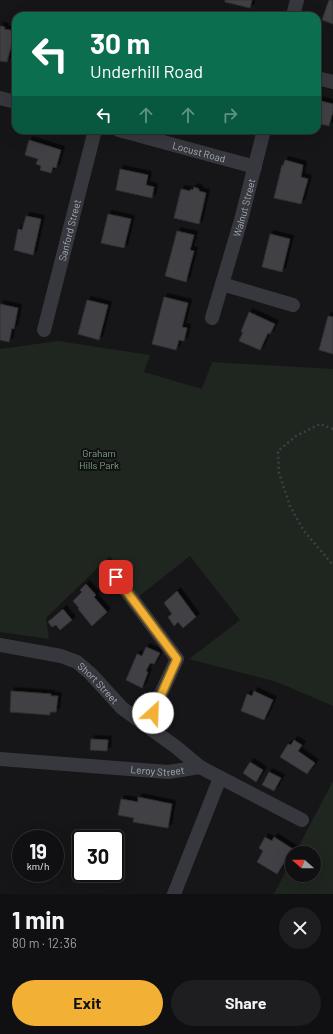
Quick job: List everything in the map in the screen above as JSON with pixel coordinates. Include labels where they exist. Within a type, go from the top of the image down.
[{"type":"street","points":[[294,12],[297,0]]},
{"type":"street","points":[[321,79],[333,82]]},
{"type":"street","points":[[0,98],[12,101]]},
{"type":"street","name":"Sanford Street","points":[[44,330],[93,134]]},
{"type":"street","name":"Locust Road","points":[[135,134],[255,167]]},
{"type":"street","name":"Walnut Street","points":[[212,318],[241,220],[263,134]]},
{"type":"street","points":[[222,284],[293,305]]},
{"type":"street","points":[[116,577],[177,659],[146,726]]},
{"type":"street","name":"Short Street","points":[[0,645],[61,656],[77,662],[91,674],[122,708],[176,747],[200,767]]},
{"type":"street","name":"Leroy Street","points":[[0,759],[168,772],[200,767]]},
{"type":"street","points":[[200,767],[302,820]]},
{"type":"street","points":[[174,894],[220,778]]},
{"type":"path","points":[[333,429],[320,424],[296,436],[278,451],[279,473],[290,506],[304,531],[333,565]]},
{"type":"green space","name":"Graham Hills Park","points":[[58,341],[150,355],[144,372],[202,389],[212,362],[333,369],[333,706],[277,682],[189,659],[240,620],[190,556],[138,597],[110,556],[46,618],[49,639],[0,632],[0,349]]},
{"type":"green space","points":[[333,781],[333,894],[274,894],[285,873],[285,882],[321,882],[321,846],[299,846]]},
{"type":"building","points":[[225,0],[252,0],[250,8],[225,2]]},
{"type":"building","points":[[329,0],[333,0],[333,24],[322,20]]},
{"type":"building","points":[[0,26],[5,27],[4,29],[12,30],[12,43],[7,62],[0,61]]},
{"type":"building","points":[[321,101],[333,104],[333,111],[329,126],[321,124]]},
{"type":"building","points":[[29,140],[61,150],[56,168],[53,167],[51,173],[40,170],[41,166],[36,164],[38,159],[25,155]]},
{"type":"building","points":[[285,160],[303,165],[301,177],[308,179],[301,204],[274,198],[282,165],[283,166]]},
{"type":"building","points":[[120,169],[148,175],[146,185],[154,187],[152,198],[116,190]]},
{"type":"building","points":[[194,187],[199,189],[199,191],[206,193],[199,224],[174,218],[181,189],[190,191],[191,189],[193,190]]},
{"type":"building","points":[[108,214],[131,219],[124,248],[101,243]]},
{"type":"building","points":[[26,216],[41,219],[33,255],[14,250],[18,229],[22,230]]},
{"type":"building","points":[[177,231],[194,235],[190,250],[194,251],[186,282],[165,276]]},
{"type":"building","points":[[270,234],[290,239],[282,272],[262,267]]},
{"type":"building","points":[[164,297],[188,303],[182,327],[187,328],[184,341],[179,340],[176,350],[152,344]]},
{"type":"building","points":[[87,300],[108,305],[99,340],[78,334]]},
{"type":"building","points":[[0,304],[18,308],[14,329],[12,328],[9,342],[0,340]]},
{"type":"building","points":[[249,312],[275,324],[270,334],[268,333],[260,350],[239,341]]},
{"type":"building","points":[[328,316],[333,317],[333,354],[319,350]]},
{"type":"building","points":[[86,584],[96,595],[94,597],[107,612],[92,626],[73,601],[82,592],[80,590]]},
{"type":"building","points":[[177,591],[196,617],[183,628],[178,622],[174,626],[168,617],[172,614],[164,603]]},
{"type":"building","points":[[63,609],[72,620],[60,630],[56,625],[52,627],[48,622]]},
{"type":"building","points":[[146,647],[160,653],[154,664],[150,663],[146,671],[148,672],[142,688],[126,680],[137,654],[142,656]]},
{"type":"building","points":[[11,691],[51,694],[51,696],[58,696],[56,712],[50,712],[50,715],[10,712]]},
{"type":"building","points":[[254,691],[273,700],[264,720],[241,711],[247,694],[252,696]]},
{"type":"building","points":[[91,739],[108,740],[107,751],[90,750]]},
{"type":"building","points":[[294,740],[302,745],[298,751],[315,763],[307,774],[280,757],[288,744],[291,745]]},
{"type":"building","points":[[250,762],[263,770],[256,782],[243,773]]},
{"type":"building","points":[[269,772],[281,778],[274,791],[262,785]]},
{"type":"building","points":[[138,797],[172,804],[168,828],[133,822],[134,818],[118,815],[121,799],[138,802]]},
{"type":"building","points":[[265,837],[272,841],[274,837],[288,846],[285,846],[285,862],[277,874],[257,862],[263,851],[259,848]]},
{"type":"route","points":[[116,577],[177,659],[153,713]]}]
